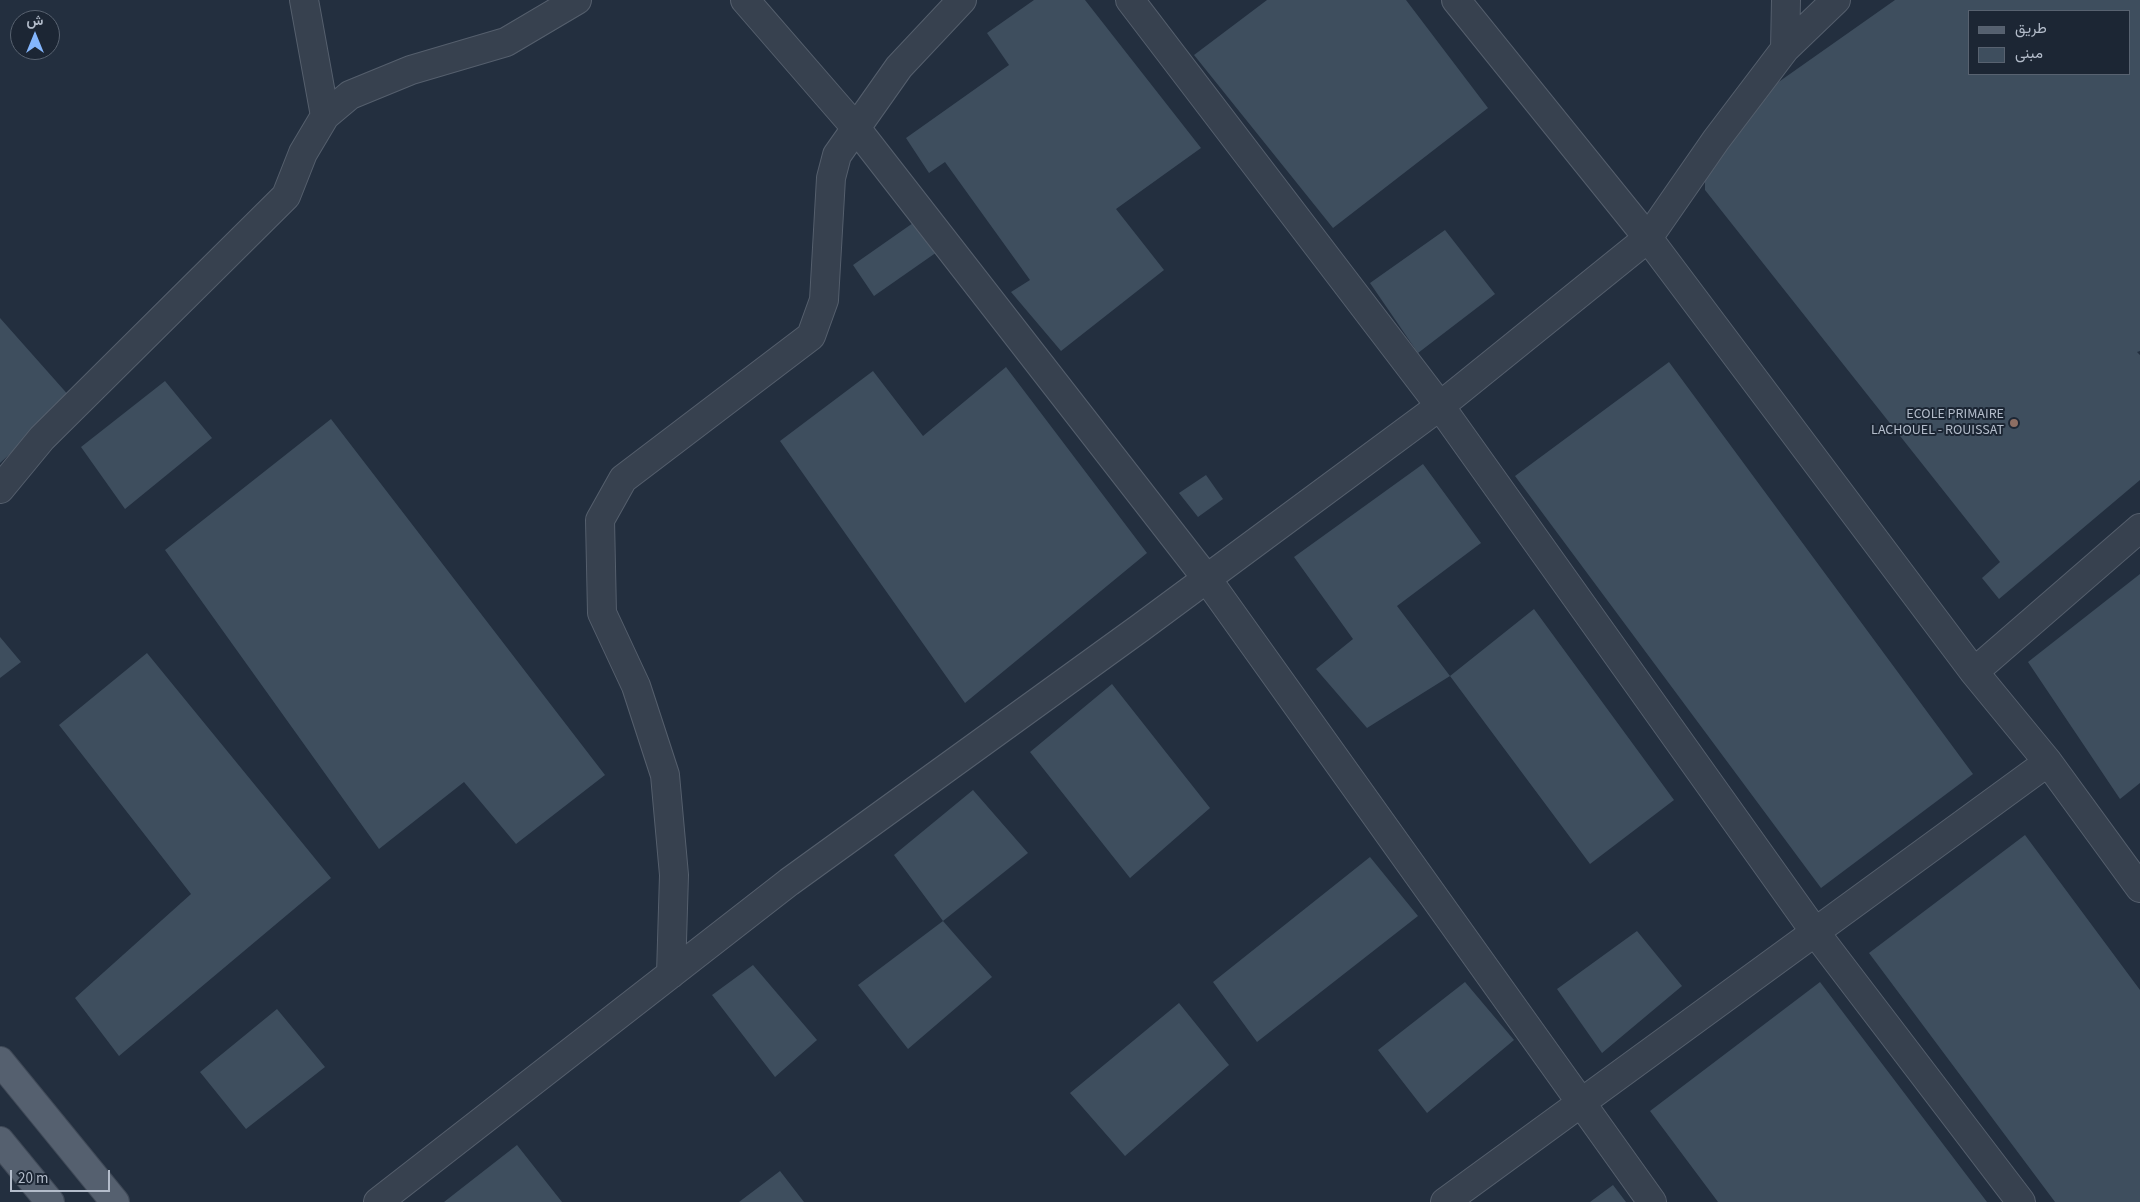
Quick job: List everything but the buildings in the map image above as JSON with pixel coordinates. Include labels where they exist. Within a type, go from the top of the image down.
[{"type":"main road","points":[[0,1061],[115,1202]]},
{"type":"main road","points":[[0,1140],[50,1202]]},
{"type":"street","points":[[304,0],[325,116]]},
{"type":"street","points":[[0,488],[42,438],[286,196],[303,153],[325,116],[350,95],[412,70],[506,42],[577,0]]},
{"type":"street","points":[[745,0],[856,128],[1207,578],[1652,1202]]},
{"type":"street","points":[[671,974],[674,875],[665,775],[636,686],[602,612],[600,520],[623,479],[811,336],[824,300],[831,178],[837,155],[899,67],[962,0]]},
{"type":"street","points":[[1130,0],[1440,406],[1815,932],[2021,1202]]},
{"type":"street","points":[[1456,0],[1648,238],[1974,672],[2048,762],[2140,888]]},
{"type":"street","points":[[1785,49],[1786,0]]},
{"type":"street","points":[[378,1202],[789,882],[1440,406],[1648,238],[1716,140],[1785,49],[1836,0]]},
{"type":"street","points":[[1974,672],[2140,528]]},
{"type":"street","points":[[1446,1202],[2048,762]]},
{"type":"place","name":"ECOLE PRIMAIRE LACHOUEL - ROUISSAT","points":[[2014,423]]}]
